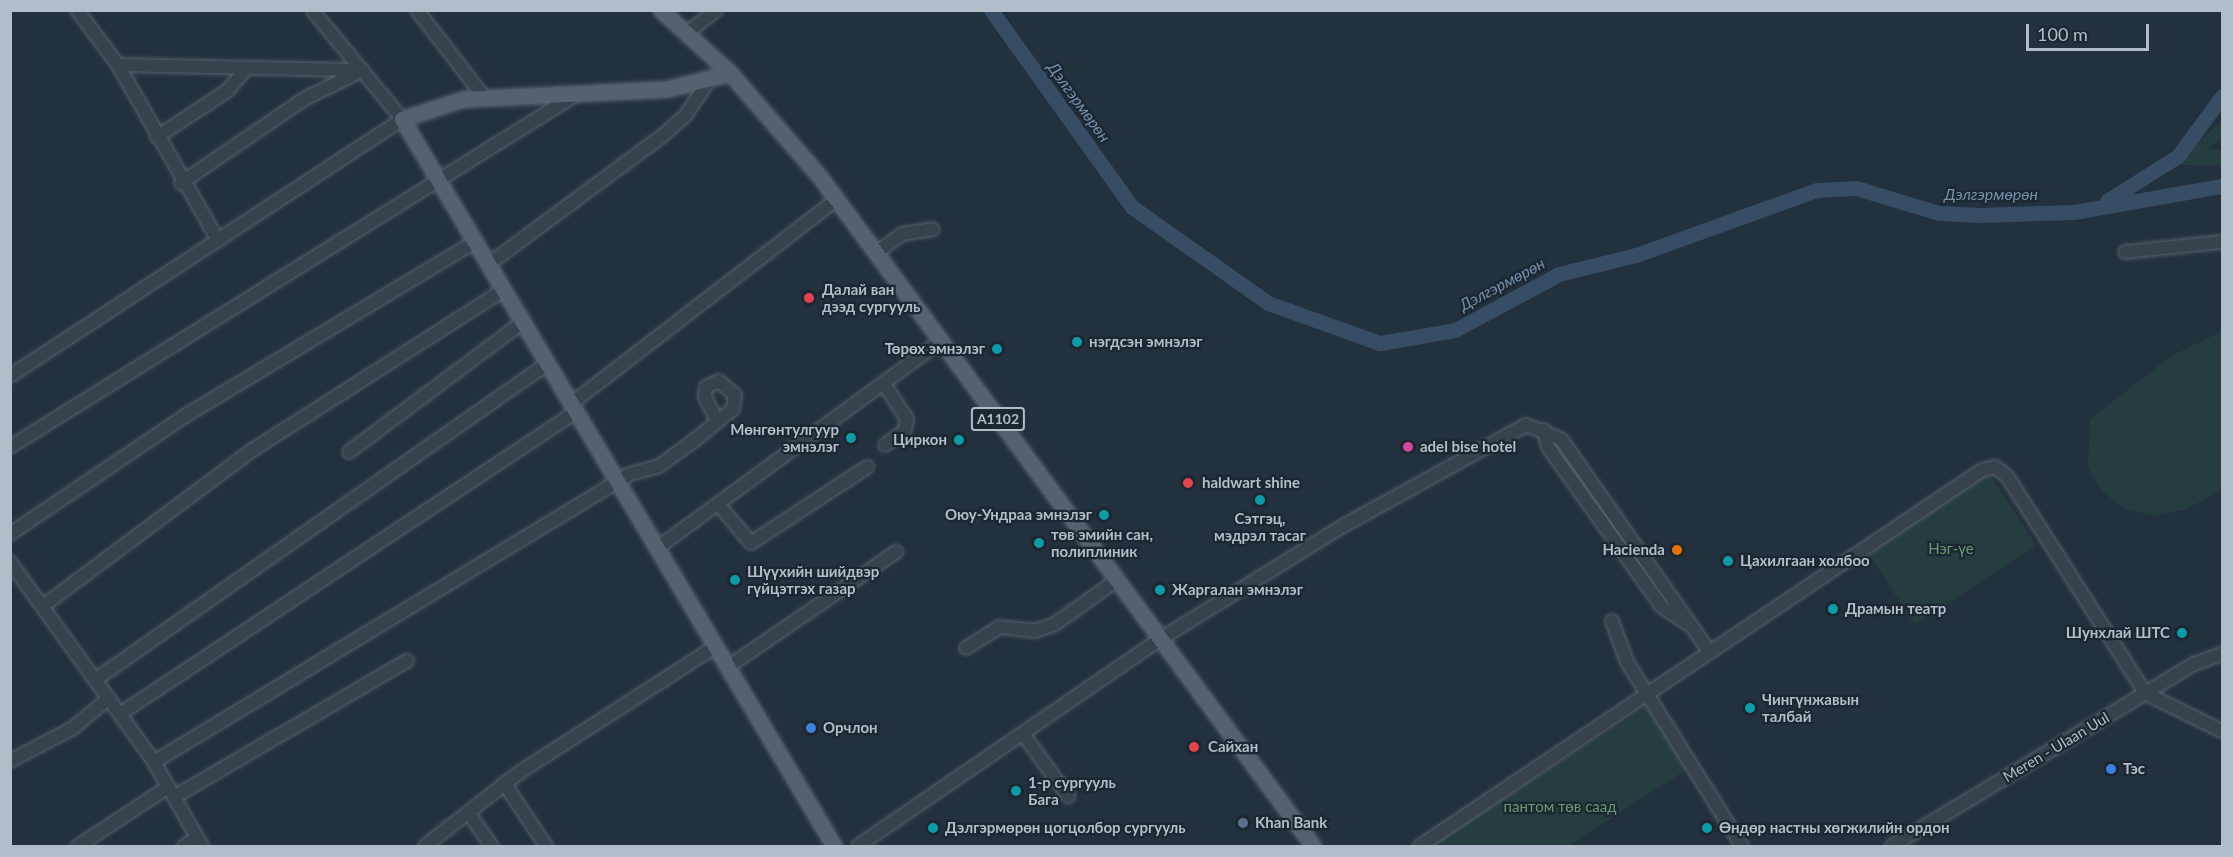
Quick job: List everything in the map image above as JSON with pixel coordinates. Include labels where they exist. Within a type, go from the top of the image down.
[{"type":"main road","name":"A1102","points":[[661,10],[730,73],[836,200],[1313,846]]},
{"type":"main road","points":[[730,73],[707,83],[483,96],[431,105],[402,119],[660,546],[728,667],[834,846]]},
{"type":"street","points":[[77,10],[118,65],[181,183],[218,240]]},
{"type":"street","points":[[417,10],[483,96]]},
{"type":"street","points":[[687,33],[716,10]]},
{"type":"street","points":[[10,376],[402,119],[313,11]]},
{"type":"street","points":[[118,65],[363,70]]},
{"type":"street","points":[[157,137],[227,91],[247,68]]},
{"type":"street","points":[[181,183],[304,99],[363,70]]},
{"type":"street","points":[[489,264],[662,136],[685,116],[707,83]]},
{"type":"street","points":[[10,447],[584,90]]},
{"type":"street","points":[[120,714],[575,407],[836,200]]},
{"type":"street","points":[[876,253],[902,234],[933,229]]},
{"type":"street","points":[[10,534],[185,416],[475,242]]},
{"type":"street","points":[[2125,252],[2223,242]]},
{"type":"street","points":[[43,606],[254,449],[504,290]]},
{"type":"street","points":[[349,452],[523,322]]},
{"type":"street","points":[[660,546],[941,341]]},
{"type":"street","points":[[95,680],[548,363]]},
{"type":"street","points":[[884,384],[908,419],[905,430],[885,445]]},
{"type":"street","points":[[154,762],[619,481],[659,466],[717,422]]},
{"type":"street","points":[[858,846],[1159,640],[1343,526],[1526,425],[1544,430],[1561,439],[1675,597],[1688,623],[1709,651]]},
{"type":"street","points":[[718,504],[751,543],[867,467]]},
{"type":"street","points":[[1420,846],[1982,470],[1995,467],[2007,476],[2145,693],[2223,731]]},
{"type":"street","points":[[728,667],[896,552]]},
{"type":"street","points":[[10,562],[154,762],[200,842],[184,846]]},
{"type":"street","points":[[966,648],[999,627],[1035,631],[1055,624],[1117,580]]},
{"type":"street","points":[[1612,621],[1646,693],[1742,846]]},
{"type":"street","points":[[425,846],[470,815],[504,783],[716,646]]},
{"type":"street","name":"Meren - Ulaan Uul","points":[[1892,846],[2145,693],[2223,654]]},
{"type":"street","points":[[78,846],[407,661]]},
{"type":"street","points":[[10,761],[73,728],[109,699]]},
{"type":"street","points":[[1023,734],[1068,796]]},
{"type":"street","points":[[504,783],[546,846]]},
{"type":"street","points":[[470,815],[492,846]]},
{"type":"green space","points":[[2222,121],[2222,139],[2207,149],[2222,150],[2222,165],[2184,165],[2179,160]]},
{"type":"green space","points":[[2222,331],[2222,490],[2187,509],[2154,516],[2123,508],[2102,491],[2088,468],[2090,419],[2171,356]]},
{"type":"green space","name":"Нэг-үе","points":[[1989,473],[2036,546],[1915,625],[1867,552]]},
{"type":"green space","name":"пантом төв саад","points":[[1649,705],[1689,768],[1568,846],[1430,846]]},
{"type":"waterway","name":"Дэлгэрмөрөн","points":[[991,10],[1132,207],[1268,303],[1380,343],[1455,330],[1559,274],[1636,255],[1817,190],[1856,188],[1939,213],[1978,215],[2074,212],[2222,186]]},
{"type":"waterway","points":[[2107,201],[2178,156],[2222,96]]},
{"type":"place","name":"Далай ван дээд сургууль","points":[[809,298]]},
{"type":"place","name":"нэгдсэн эмнэлэг","points":[[1077,342]]},
{"type":"place","name":"Төрөх эмнэлэг","points":[[997,349]]},
{"type":"place","name":"Мөнгөнтулгуур эмнэлэг","points":[[851,438]]},
{"type":"place","name":"Циркон","points":[[959,440]]},
{"type":"place","name":"adel bise hotel","points":[[1408,447]]},
{"type":"place","name":"haldwart shine","points":[[1188,483]]},
{"type":"place","name":"Сэтгэц, мэдрэл тасаг","points":[[1260,500]]},
{"type":"place","name":"Оюу-Ундраа эмнэлэг","points":[[1104,515]]},
{"type":"place","name":"төв эмийн сан, полиплиник","points":[[1039,543]]},
{"type":"place","name":"Hacienda","points":[[1677,550]]},
{"type":"place","name":"Цахилгаан холбоо","points":[[1728,561]]},
{"type":"place","name":"Шүүхийн шийдвэр гүйцэтгэх газар","points":[[735,580]]},
{"type":"place","name":"Жаргалан эмнэлэг","points":[[1160,590]]},
{"type":"place","name":"Драмын театр","points":[[1833,609]]},
{"type":"place","name":"Шунхлай ШТС","points":[[2182,633]]},
{"type":"place","name":"Чингүнжавын талбай","points":[[1750,708]]},
{"type":"place","name":"Орчлон","points":[[811,728]]},
{"type":"place","name":"Сайхан","points":[[1194,747]]},
{"type":"place","name":"Тэс","points":[[2111,769]]},
{"type":"place","name":"1-р сургууль Бага","points":[[1016,791]]},
{"type":"place","name":"Khan Bank","points":[[1243,823]]},
{"type":"place","name":"Дэлгэрмөрөн цогцолбор сургууль","points":[[933,828]]},
{"type":"place","name":"Өндөр настны хөгжилийн ордон","points":[[1707,828]]}]
